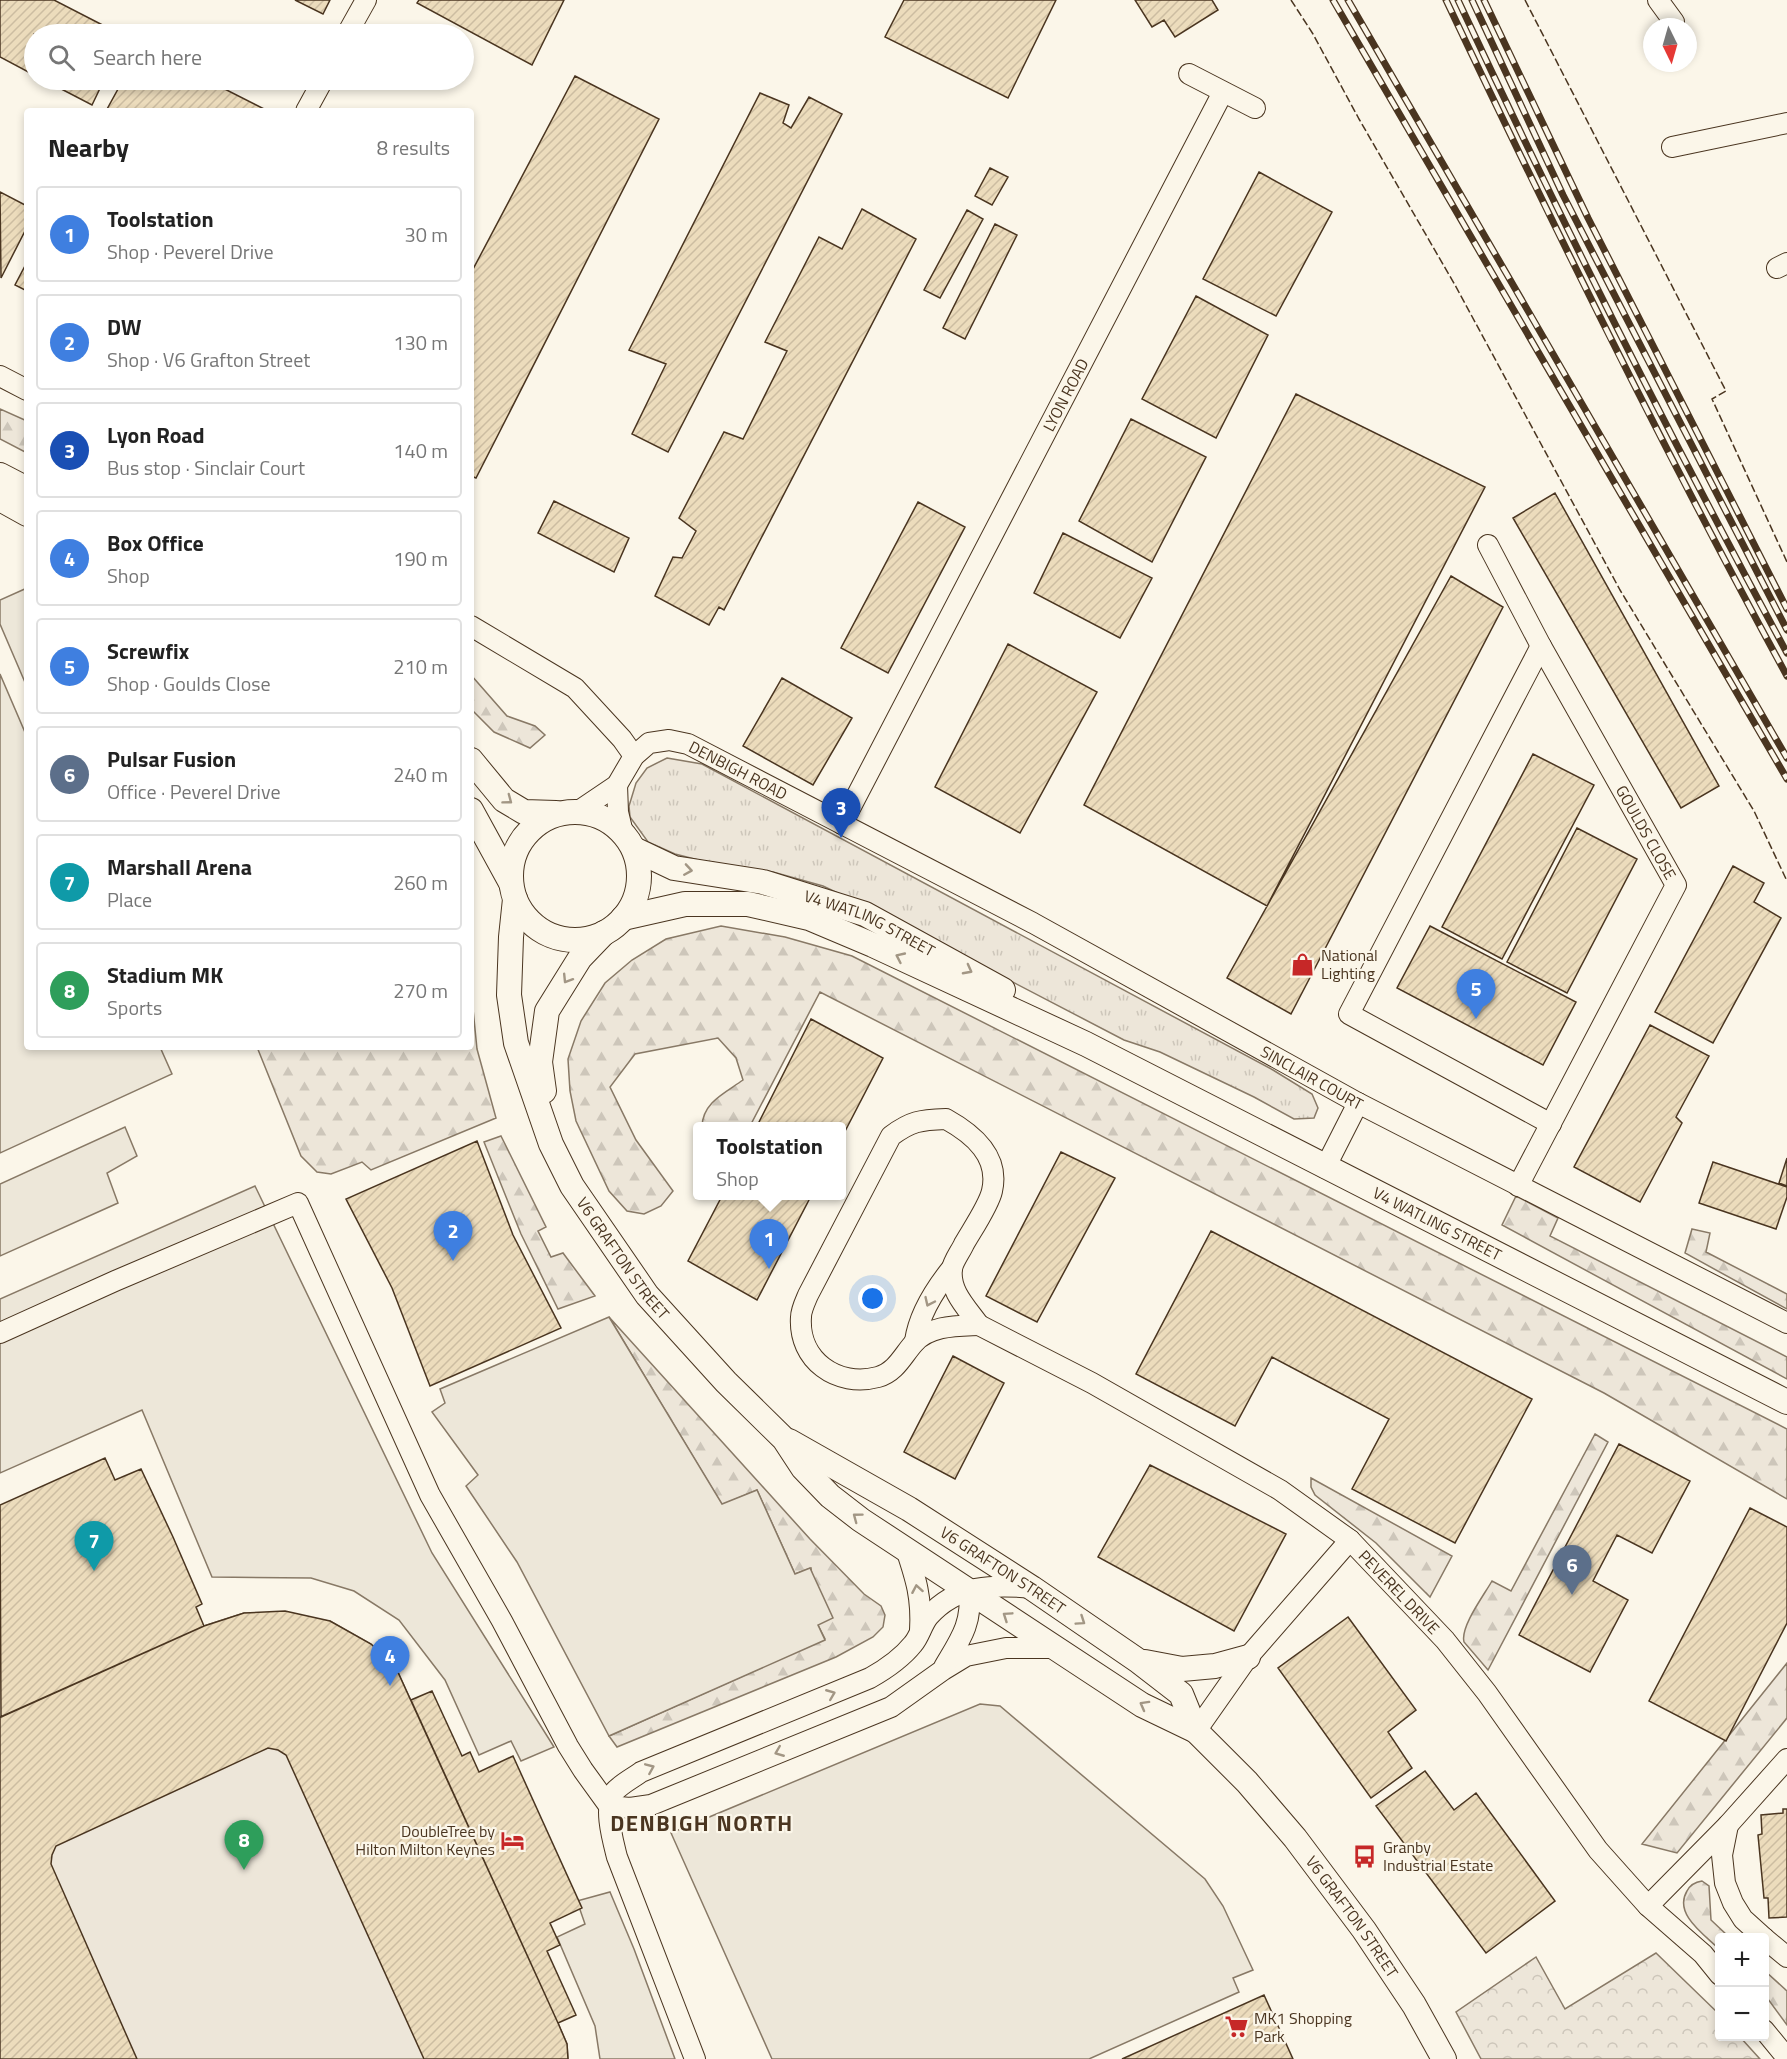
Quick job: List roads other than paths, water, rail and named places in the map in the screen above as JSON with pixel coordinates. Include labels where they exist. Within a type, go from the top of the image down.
[{"type":"street","points":[[353,24],[366,0]]},
{"type":"street","points":[[1658,0],[1671,18]]},
{"type":"street","points":[[1189,74],[1255,108]]},
{"type":"street","points":[[308,108],[318,90]]},
{"type":"street","name":"LYON ROAD","points":[[842,824],[1223,92]]},
{"type":"street","points":[[1672,147],[1787,123]]},
{"type":"street","points":[[0,375],[24,388]]},
{"type":"street","points":[[0,456],[24,469]]},
{"type":"street","points":[[0,475],[24,487]]},
{"type":"street","points":[[0,499],[24,512]]},
{"type":"street","name":"GOULDS CLOSE","points":[[1488,545],[1541,646],[1676,885],[1518,1186]]},
{"type":"street","points":[[474,628],[575,688],[622,739],[634,756]]},
{"type":"street","points":[[1541,646],[1349,1014],[1551,1124]]},
{"type":"street","name":"DENBIGH ROAD","points":[[568,812],[617,785],[634,756],[649,743],[669,740],[688,744],[842,824]]},
{"type":"street","points":[[474,764],[504,800],[524,812],[568,812],[602,818],[628,841]]},
{"type":"street","points":[[474,816],[526,917],[542,931],[562,939],[583,939],[604,933],[623,918],[636,897],[639,873],[618,812],[617,785]]},
{"type":"street","points":[[513,891],[512,860],[522,839],[538,823],[568,812]]},
{"type":"street","name":"SINCLAIR COURT","points":[[842,824],[1033,923],[1358,1103],[1787,1323]]},
{"type":"street","name":"V4 WATLING STREET","points":[[628,841],[674,868],[764,882],[866,914],[986,980],[1086,1044]]},
{"type":"street","name":"V6 GRAFTON STREET","points":[[513,891],[509,995],[516,1043],[551,1144],[572,1186],[647,1295],[726,1382],[784,1439],[803,1468],[830,1496],[861,1520],[1142,1705],[1196,1731],[1247,1782],[1295,1839],[1370,1939],[1414,2005],[1444,2059]]},
{"type":"street","name":"V4 WATLING STREET","points":[[623,918],[685,904],[748,904],[809,918],[873,945],[1086,1044],[1787,1402]]},
{"type":"street","name":"V6 GRAFTON STREET","points":[[551,1144],[540,1062],[547,1011],[580,958],[604,933]]},
{"type":"street","points":[[1325,1168],[1358,1103]]},
{"type":"street","points":[[915,1341],[917,1328],[936,1288],[952,1268],[992,1192],[993,1174],[982,1145],[964,1129],[946,1119],[908,1124],[891,1136],[807,1295],[801,1314],[801,1332],[808,1352],[821,1367],[839,1376],[861,1380],[880,1376],[899,1363],[915,1341],[929,1332],[945,1327],[980,1325]]},
{"type":"street","points":[[0,1333],[114,1281],[298,1203],[430,1495],[502,1621],[568,1746],[609,1806],[630,1808],[651,1805],[891,1707],[966,1656],[1006,1648],[1056,1648]]},
{"type":"street","name":"PEVEREL DRIVE","points":[[952,1268],[956,1294],[980,1325],[1092,1383],[1280,1490],[1350,1540],[1445,1640],[1484,1689],[1591,1842],[1648,1906],[1703,1954],[1715,1969]]},
{"type":"street","name":"V6 GRAFTON STREET","points":[[784,1439],[909,1509],[1032,1588],[1137,1660],[1181,1695],[1196,1731]]},
{"type":"street","points":[[909,1509],[939,1546],[957,1560],[967,1578],[971,1604],[969,1618],[964,1633],[943,1670]]},
{"type":"street","points":[[1196,1731],[1248,1656],[1350,1540]]},
{"type":"street","points":[[906,1549],[918,1587],[920,1630]]},
{"type":"street","points":[[695,2059],[617,1857],[609,1806],[614,1793],[641,1772],[870,1678],[892,1665],[914,1642],[928,1618],[951,1597],[969,1590],[993,1586],[1032,1588]]},
{"type":"street","points":[[1137,1660],[1182,1669],[1215,1666],[1248,1656]]},
{"type":"street","points":[[1648,1906],[1728,1825],[1787,1759]]},
{"type":"street","points":[[1728,1825],[1722,1856],[1725,1883],[1733,1904],[1743,1919],[1758,1933]]},
{"type":"street","points":[[1769,1942],[1787,1957]]},
{"type":"street","points":[[1769,2036],[1787,2058]]},
{"type":"railway","points":[[1333,0],[1787,779]]},
{"type":"railway","points":[[1348,0],[1787,758]]},
{"type":"railway","points":[[1446,0],[1612,340],[1787,676]]},
{"type":"railway","points":[[1458,0],[1618,329],[1787,653]]},
{"type":"railway","points":[[1472,0],[1563,195],[1787,630]]},
{"type":"railway","points":[[1484,0],[1588,218],[1787,609]]},
{"type":"place","name":"Lyon Road","points":[[841,838]]},
{"type":"place","name":"National Lighting","points":[[1303,964]]},
{"type":"place","name":"Screwfix","points":[[1476,1019]]},
{"type":"place","name":"DW","points":[[453,1261]]},
{"type":"place","name":"Toolstation","points":[[769,1269]]},
{"type":"place","name":"Marshall Arena","points":[[94,1571]]},
{"type":"place","name":"Pulsar Fusion","points":[[1572,1595]]},
{"type":"place","name":"Box Office","points":[[390,1686]]},
{"type":"place","name":"DoubleTree by Hilton Milton Keynes","points":[[513,1840]]},
{"type":"place","name":"Granby Industrial Estate","points":[[1365,1856]]},
{"type":"place","name":"Stadium MK","points":[[244,1870]]},
{"type":"place","name":"MK1 Shopping Park","points":[[1236,2027]]},
{"type":"district","name":"DENBIGH NORTH","points":[[702,1823]]}]
